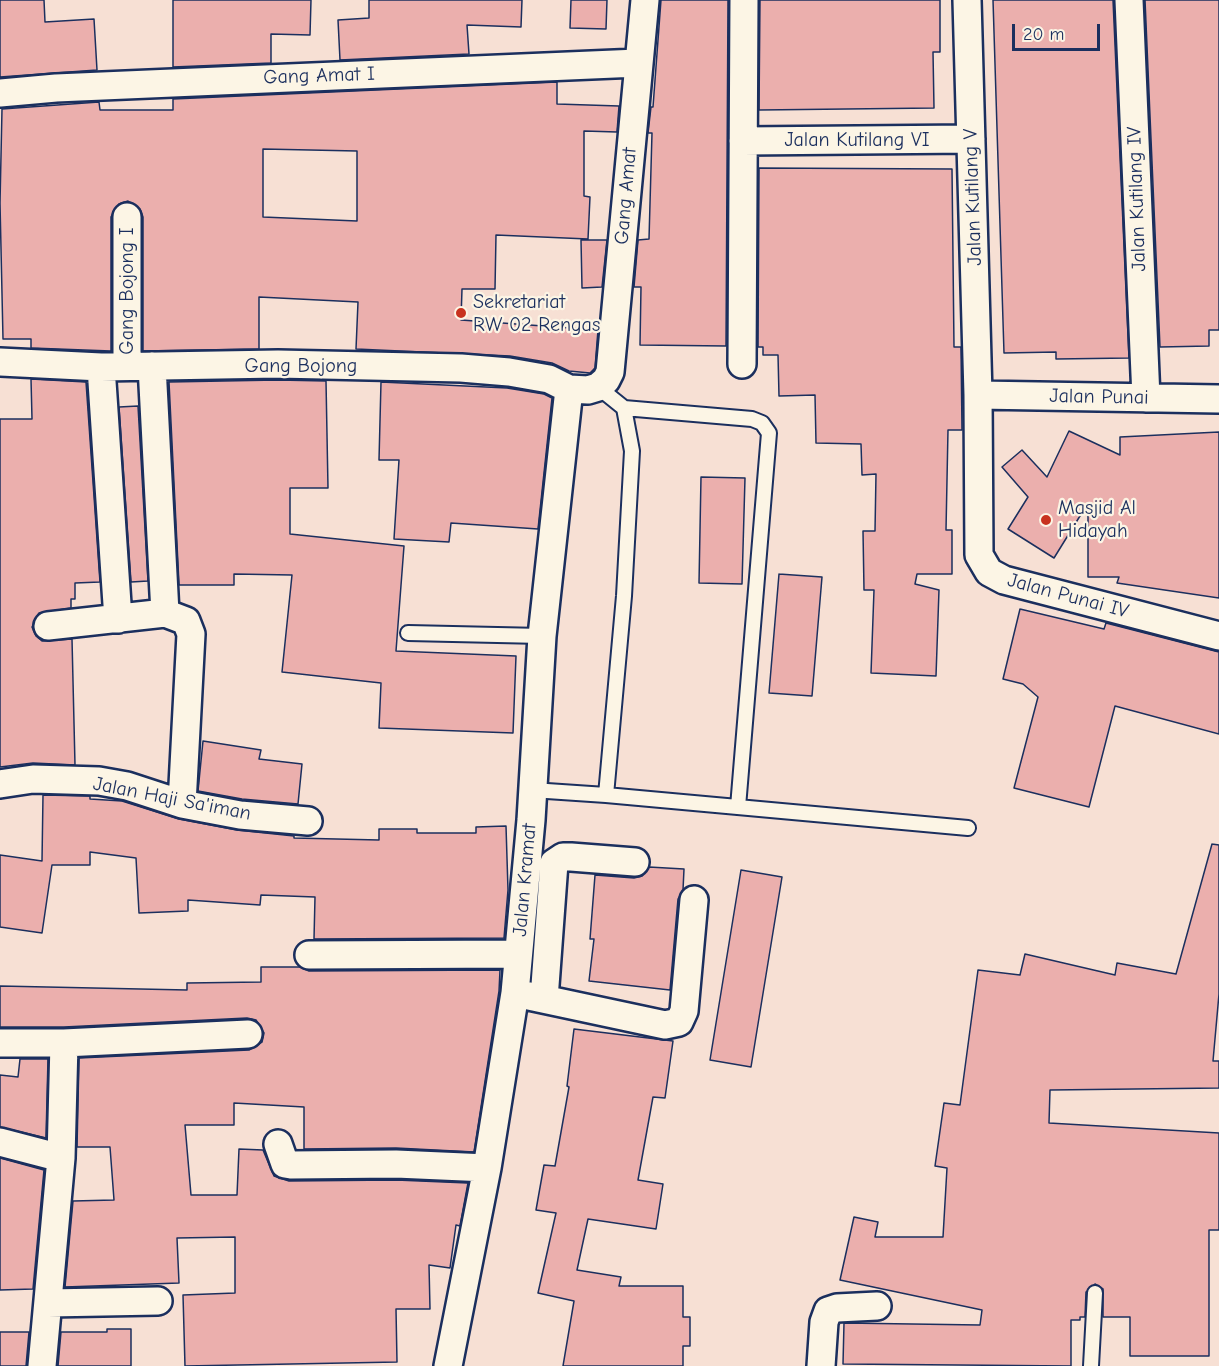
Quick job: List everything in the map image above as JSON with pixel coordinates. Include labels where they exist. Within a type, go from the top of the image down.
[{"type":"street","name":"Gang Amat","points":[[598,387],[606,381],[610,372],[645,0]]},
{"type":"street","points":[[742,364],[744,0]]},
{"type":"street","name":"Jalan Kutilang V","points":[[968,0],[978,395]]},
{"type":"street","name":"Jalan Kutilang IV","points":[[1129,0],[1146,398]]},
{"type":"street","name":"Gang Amat I","points":[[0,93],[102,86],[638,63]]},
{"type":"street","name":"Jalan Kutilang VI","points":[[743,141],[971,139]]},
{"type":"street","name":"Gang Bojong I","points":[[127,366],[128,217]]},
{"type":"street","name":"Gang Bojong","points":[[0,362],[127,366],[278,364],[461,368],[509,372],[549,379],[569,389],[598,387]]},
{"type":"street","points":[[127,366],[165,613]]},
{"type":"street","points":[[118,619],[127,366]]},
{"type":"street","name":"Jalan Kramat","points":[[448,1366],[487,1167],[515,993],[542,636],[569,389]]},
{"type":"street","name":"Jalan Punai","points":[[978,395],[1219,399]]},
{"type":"street","name":"Jalan Punai IV","points":[[978,395],[979,555],[988,572],[1004,580],[1219,636]]},
{"type":"street","points":[[48,626],[165,613],[186,621],[191,634],[182,804]]},
{"type":"street","name":"Jalan Haji Sa'iman","points":[[0,784],[33,779],[99,781],[127,786],[182,804],[240,815],[308,821]]},
{"type":"street","points":[[544,999],[554,862],[563,857],[635,862]]},
{"type":"street","points":[[515,993],[665,1026],[679,1022],[684,1011],[694,900]]},
{"type":"street","points":[[309,955],[518,954]]},
{"type":"street","points":[[0,1043],[64,1044],[248,1034]]},
{"type":"street","points":[[42,1366],[61,1158],[64,1044]]},
{"type":"street","points":[[0,1142],[61,1158]]},
{"type":"street","points":[[278,1144],[285,1164],[291,1165],[396,1164],[487,1167]]},
{"type":"street","points":[[48,1303],[158,1301]]},
{"type":"street","points":[[821,1366],[824,1322],[828,1311],[837,1308],[877,1306]]},
{"type":"lane","points":[[598,387],[624,408],[752,419],[762,423],[768,433],[738,807]]},
{"type":"lane","points":[[606,795],[624,596],[632,451],[624,408]]},
{"type":"lane","points":[[408,633],[542,636]]},
{"type":"lane","points":[[532,790],[968,828]]},
{"type":"lane","points":[[1091,1366],[1095,1293]]},
{"type":"building","points":[[0,0],[44,0],[45,22],[94,19],[97,70],[0,77]]},
{"type":"building","points":[[173,0],[311,0],[310,35],[271,34],[271,63],[173,67]]},
{"type":"building","points":[[369,0],[522,0],[521,27],[467,25],[469,54],[340,60],[338,20],[369,18]]},
{"type":"building","points":[[571,0],[607,0],[606,29],[570,28]]},
{"type":"building","points":[[661,0],[728,0],[726,346],[640,345],[641,287],[634,287],[638,240],[649,239],[652,133],[648,133],[651,107],[653,107]]},
{"type":"building","points":[[760,0],[940,0],[940,52],[933,52],[934,108],[759,110]]},
{"type":"building","points":[[993,0],[1113,0],[1129,358],[1056,359],[1056,352],[1004,353]]},
{"type":"building","points":[[1145,0],[1219,0],[1219,330],[1209,330],[1209,346],[1160,347]]},
{"type":"building","points":[[557,82],[557,104],[619,106],[617,132],[584,131],[584,196],[590,197],[588,239],[496,235],[495,289],[462,289],[461,320],[598,330],[595,368],[590,373],[569,371],[552,363],[510,356],[356,349],[358,302],[259,297],[259,349],[143,351],[143,217],[140,209],[128,201],[119,204],[111,217],[111,351],[31,348],[31,339],[3,339],[0,203],[2,109],[99,102],[100,110],[173,110],[173,99]],"holes":[[[263,149],[357,151],[357,221],[263,217]]]},
{"type":"building","points":[[759,168],[952,169],[954,347],[961,347],[962,430],[948,430],[946,530],[952,530],[952,574],[917,574],[915,584],[939,590],[936,676],[871,673],[874,590],[864,590],[863,531],[875,531],[876,474],[862,475],[861,444],[816,443],[815,395],[779,396],[778,355],[763,355],[763,347],[758,347]]},
{"type":"building","points":[[581,240],[607,240],[602,287],[582,288]]},
{"type":"building","points":[[31,379],[86,382],[100,582],[75,583],[75,599],[71,599],[71,608],[39,613],[32,627],[36,636],[42,641],[72,639],[75,765],[33,763],[0,767],[0,419],[32,419]]},
{"type":"building","points":[[326,381],[328,488],[290,488],[290,534],[404,546],[396,651],[516,656],[513,733],[379,728],[381,683],[282,672],[292,575],[234,574],[234,585],[179,585],[169,382]]},
{"type":"building","points":[[381,382],[507,388],[544,394],[552,398],[538,529],[451,523],[449,542],[394,539],[399,460],[379,460]]},
{"type":"building","points":[[138,406],[148,581],[131,582],[119,407]]},
{"type":"building","points":[[1069,431],[1120,455],[1120,437],[1219,432],[1219,598],[1117,583],[1119,577],[1088,577],[1088,503],[1054,558],[1008,529],[1028,497],[1002,467],[1022,450],[1047,477]]},
{"type":"building","points":[[701,477],[745,478],[742,584],[699,583]]},
{"type":"building","points":[[779,574],[822,577],[812,696],[769,693]]},
{"type":"building","points":[[1020,609],[1104,629],[1106,623],[1219,652],[1219,734],[1115,706],[1089,807],[1014,788],[1038,697],[1023,684],[1003,679]]},
{"type":"building","points":[[203,741],[261,750],[259,759],[302,764],[298,804],[242,799],[198,791]]},
{"type":"building","points":[[43,795],[90,796],[90,799],[122,801],[179,819],[237,830],[294,836],[294,838],[379,840],[379,829],[417,829],[417,833],[476,833],[476,827],[506,826],[508,890],[504,938],[314,939],[315,897],[261,895],[260,905],[188,900],[188,911],[139,913],[136,858],[90,852],[90,865],[52,865],[42,933],[0,927],[0,855],[42,861]]},
{"type":"building","points":[[1212,844],[1219,845],[1219,994],[1213,1061],[1219,1061],[1219,1088],[1050,1090],[1049,1123],[1219,1133],[1219,1230],[1209,1230],[1209,1356],[1130,1356],[1130,1317],[1103,1317],[1103,1289],[1095,1284],[1086,1292],[1085,1317],[1080,1317],[1080,1320],[1071,1320],[1071,1366],[843,1364],[844,1323],[980,1325],[982,1310],[840,1280],[854,1217],[878,1222],[875,1237],[943,1237],[947,1168],[935,1166],[944,1103],[960,1105],[978,970],[1020,975],[1025,954],[1115,975],[1117,963],[1176,974]]},
{"type":"building","points":[[649,867],[684,869],[683,890],[678,899],[670,990],[589,981],[594,939],[590,939],[595,875],[634,878],[642,876]]},
{"type":"building","points":[[741,870],[782,877],[751,1067],[710,1060]]},
{"type":"building","points":[[261,967],[300,967],[309,971],[500,970],[499,991],[474,1152],[396,1148],[304,1149],[304,1107],[234,1103],[234,1125],[185,1125],[191,1195],[237,1195],[239,1149],[263,1150],[274,1176],[289,1181],[396,1180],[468,1183],[460,1226],[456,1225],[450,1268],[429,1265],[430,1309],[396,1309],[397,1362],[185,1366],[183,1295],[235,1293],[235,1237],[177,1238],[179,1283],[65,1287],[73,1201],[114,1200],[110,1147],[77,1147],[79,1058],[249,1050],[262,1042],[264,1033],[256,1020],[247,1018],[64,1027],[0,1027],[0,986],[187,990],[187,983],[261,982]]},
{"type":"building","points":[[574,1029],[673,1041],[665,1098],[653,1097],[638,1180],[663,1184],[656,1229],[588,1219],[577,1270],[621,1277],[619,1286],[683,1286],[683,1317],[690,1317],[690,1346],[683,1346],[683,1366],[563,1366],[574,1301],[538,1293],[556,1213],[536,1210],[544,1165],[555,1166],[569,1087],[567,1086]]},
{"type":"building","points":[[20,1059],[48,1059],[46,1138],[0,1127],[0,1075],[18,1077]]},
{"type":"building","points":[[0,1158],[44,1170],[33,1289],[0,1290]]},
{"type":"building","points":[[107,1329],[131,1329],[131,1366],[58,1366],[61,1332],[107,1332]]},
{"type":"building","points":[[0,1332],[29,1332],[26,1366],[0,1366]]},
{"type":"place","name":"Sekretariat RW 02 Rengas","points":[[461,313]]},
{"type":"place","name":"Masjid Al Hidayah","points":[[1046,520]]}]
